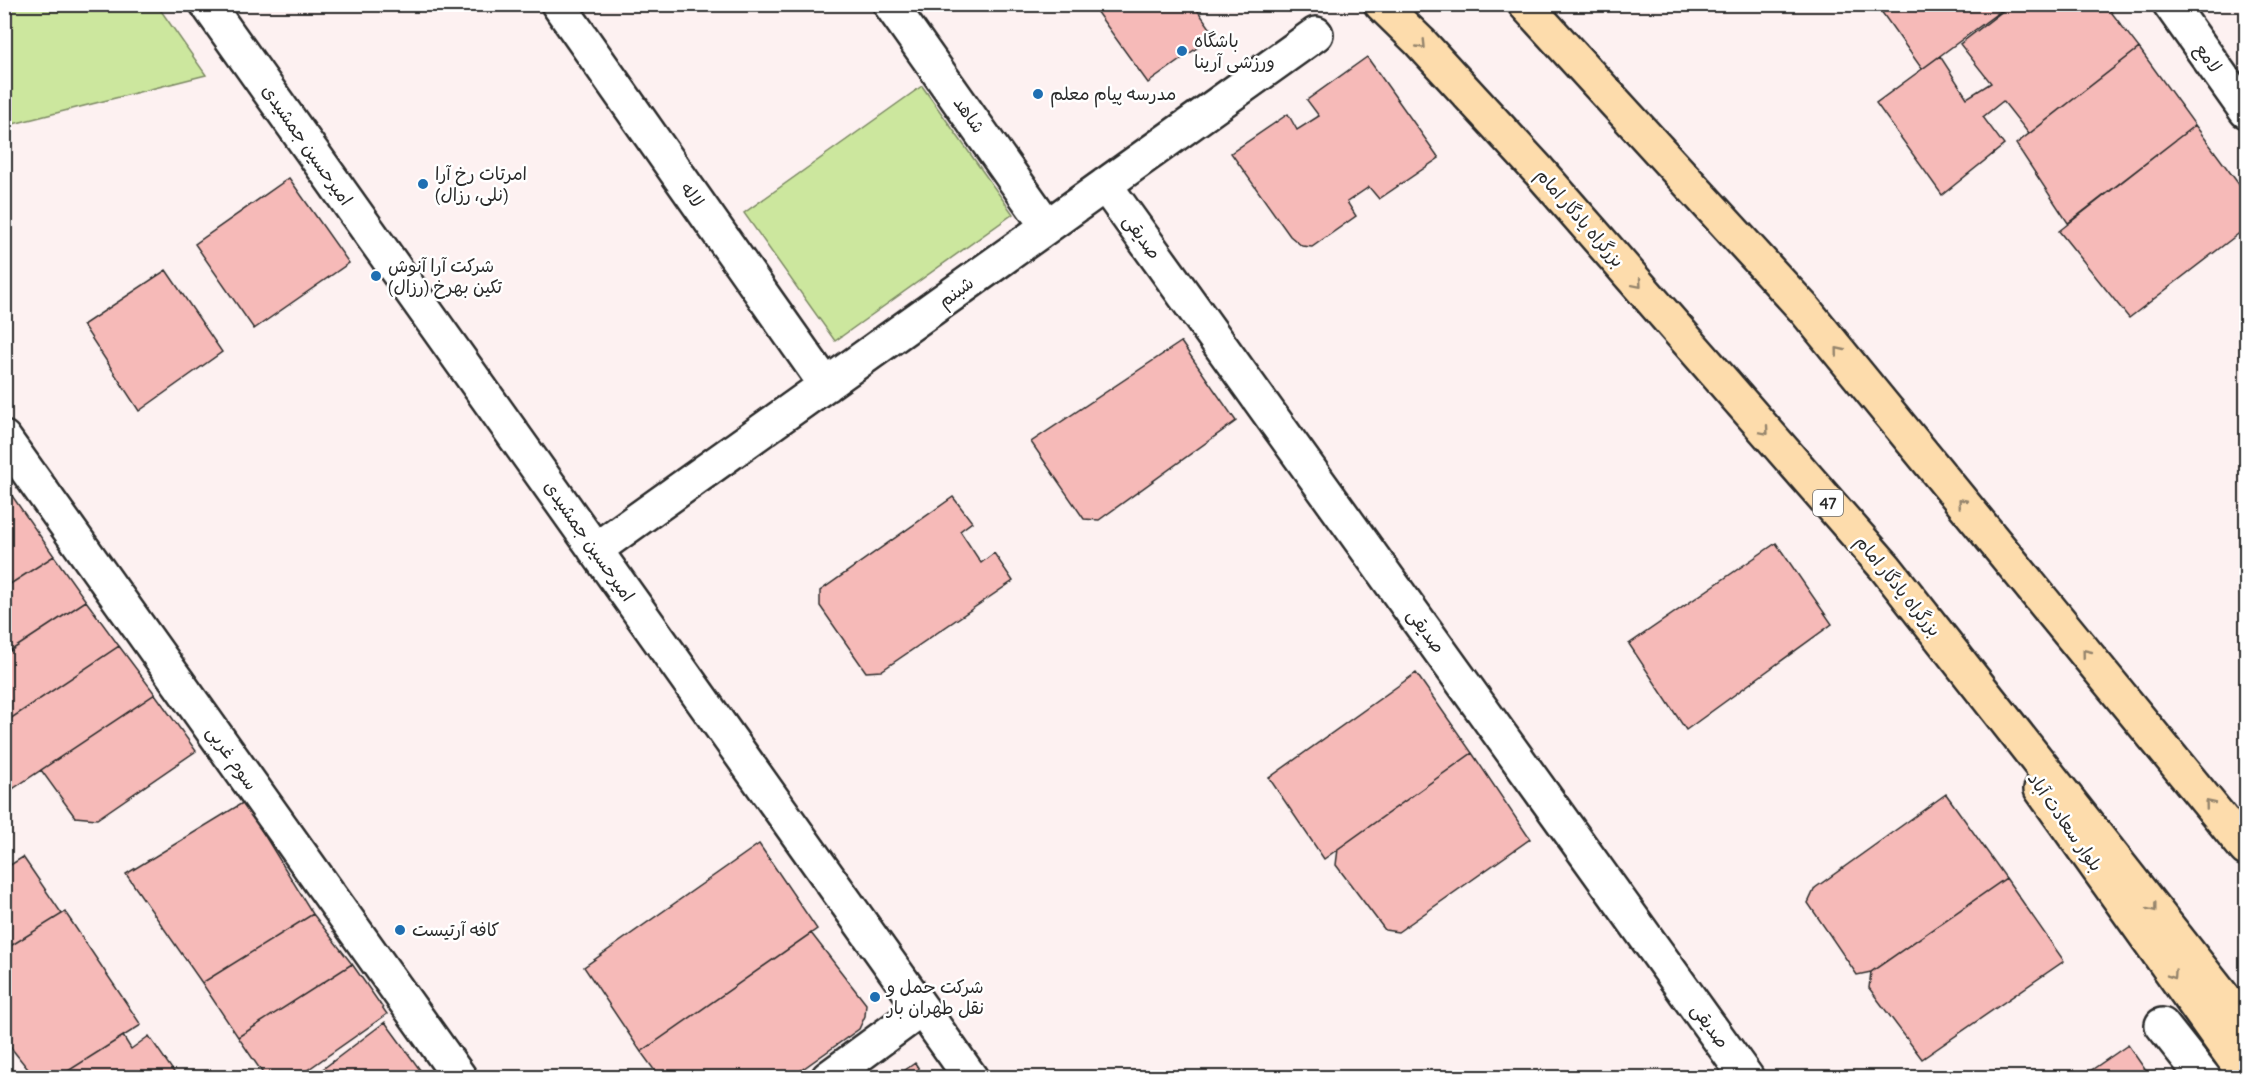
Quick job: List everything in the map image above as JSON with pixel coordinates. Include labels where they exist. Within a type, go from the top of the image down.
[{"type":"main road","name":"بزرگراه یادگار امام","points":[[1381,4],[1420,42],[1539,171],[1885,567],[2247,1026]]},
{"type":"main road","points":[[1525,4],[1805,310],[2247,849]]},
{"type":"main road","name":"بلوار سعادت آباد","points":[[1885,567],[2238,1067],[2247,1076]]},
{"type":"street","name":"امیرحسین جمشیدی","points":[[207,4],[971,1077]]},
{"type":"street","name":"لاله","points":[[558,4],[826,385]]},
{"type":"street","name":"شاهد","points":[[890,4],[1047,226]]},
{"type":"street","name":"لامع","points":[[2170,4],[2247,111]]},
{"type":"street","name":"شبنم","points":[[595,550],[1316,34]]},
{"type":"street","name":"صدیقی","points":[[1105,185],[1747,1077]]},
{"type":"street","name":"سوم غربی","points":[[4,438],[460,1077]]},
{"type":"street","points":[[828,1077],[922,1009]]},
{"type":"street","points":[[2162,1025],[2204,1077]]},
{"type":"green space","points":[[5,4],[157,5],[206,75],[5,126]]},
{"type":"green space","points":[[922,86],[1013,214],[835,341],[744,213]]},
{"type":"building","points":[[1091,4],[1193,4],[1215,35],[1148,83]]},
{"type":"building","points":[[1876,4],[2010,4],[1922,69]]},
{"type":"building","points":[[2012,4],[2095,4],[2096,6],[2105,4],[2139,48],[2029,134],[2003,101],[1983,117],[2004,145],[1942,195],[1876,103],[1940,56],[1967,98],[1991,83],[1960,44]]},
{"type":"building","points":[[2139,48],[2195,125],[2068,223],[2016,144]]},
{"type":"building","points":[[1367,57],[1439,158],[1379,199],[1369,187],[1347,202],[1356,216],[1312,247],[1302,246],[1290,236],[1231,153],[1288,114],[1297,130],[1319,116],[1307,100]]},
{"type":"building","points":[[2195,125],[2246,194],[2246,228],[2129,318],[2059,231]]},
{"type":"building","points":[[289,178],[349,263],[254,329],[195,244]]},
{"type":"building","points":[[166,270],[222,352],[139,411],[83,325]]},
{"type":"building","points":[[1181,342],[1236,421],[1099,520],[1084,519],[1031,442]]},
{"type":"building","points":[[8,490],[54,556],[4,588],[4,492]]},
{"type":"building","points":[[953,497],[972,522],[960,531],[981,563],[994,553],[1013,581],[881,671],[866,672],[820,606],[820,591]]},
{"type":"building","points":[[1776,543],[1832,624],[1686,730],[1629,644]]},
{"type":"building","points":[[54,556],[86,601],[4,655],[4,588]]},
{"type":"building","points":[[86,601],[119,646],[4,723],[4,655]]},
{"type":"building","points":[[119,646],[155,694],[8,792],[4,787],[4,723]]},
{"type":"building","points":[[1416,673],[1472,753],[1324,859],[1269,778]]},
{"type":"building","points":[[155,694],[196,751],[97,819],[75,817],[41,770]]},
{"type":"building","points":[[1472,753],[1530,839],[1398,932],[1385,930],[1336,865],[1338,849]]},
{"type":"building","points":[[1946,794],[2006,878],[1871,972],[1857,975],[1808,903],[1815,888]]},
{"type":"building","points":[[244,802],[313,914],[202,983],[126,874]]},
{"type":"building","points":[[759,844],[817,929],[641,1052],[584,967]]},
{"type":"building","points":[[23,857],[62,914],[4,950],[4,869]]},
{"type":"building","points":[[2006,878],[2064,961],[1922,1059],[1869,988],[1871,972]]},
{"type":"building","points":[[65,912],[141,1025],[57,1078],[35,1078],[4,1039],[4,950]]},
{"type":"building","points":[[313,914],[352,964],[238,1037],[202,983]]},
{"type":"building","points":[[811,933],[866,1004],[865,1016],[859,1029],[790,1078],[660,1078],[641,1052]]},
{"type":"building","points":[[352,964],[387,1014],[296,1078],[266,1078],[238,1037]]},
{"type":"building","points":[[385,1022],[426,1078],[311,1078]]},
{"type":"building","points":[[123,1036],[131,1049],[149,1036],[178,1078],[57,1078]]},
{"type":"building","points":[[2128,1045],[2151,1078],[2080,1078]]},
{"type":"building","points":[[915,1063],[925,1078],[894,1078]]},
{"type":"place","name":"باشگاه ورزشی آرینا","points":[[1182,51]]},
{"type":"place","name":"مدرسه پیام معلم","points":[[1038,94]]},
{"type":"place","name":"امرتات رخ آرا (نلی، رزال)","points":[[423,184]]},
{"type":"place","name":"شرکت آرا آنوش تکین بهرخ (رزال)","points":[[376,276]]},
{"type":"place","name":"کافه آرتیست","points":[[400,930]]},
{"type":"place","name":"شرکت حمل و نقل طهران بار","points":[[875,997]]}]
